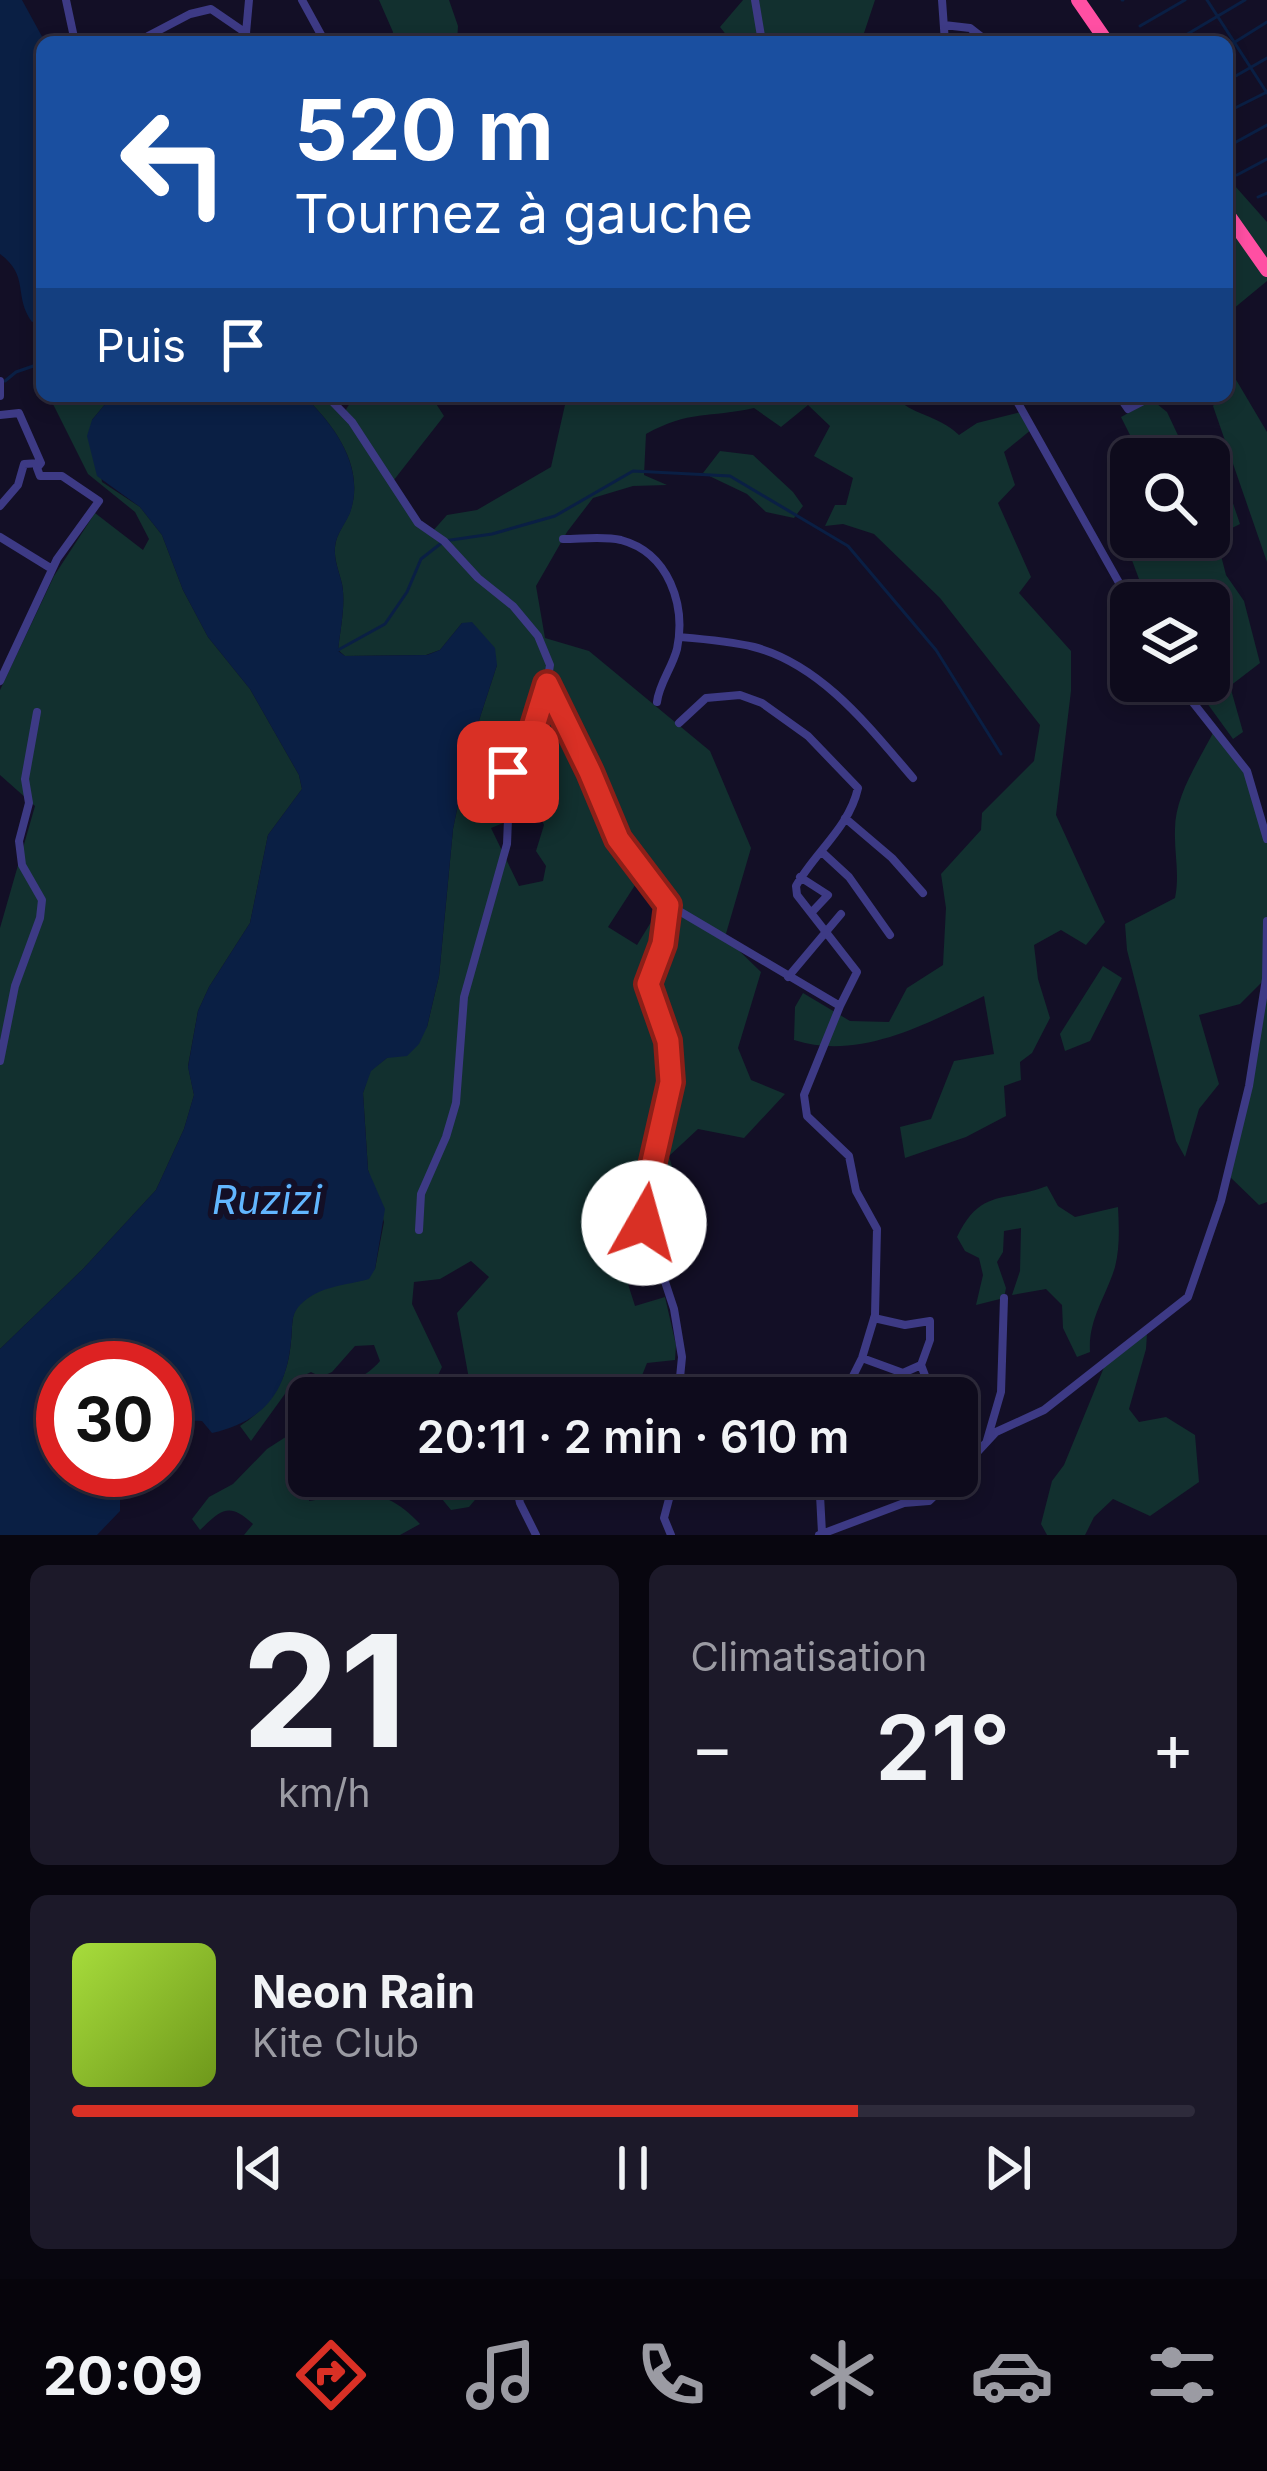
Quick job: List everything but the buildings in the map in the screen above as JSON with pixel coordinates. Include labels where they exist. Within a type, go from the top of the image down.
[{"type":"highway","points":[[1078,0],[1103,36]]},
{"type":"highway","points":[[1233,222],[1267,270]]},
{"type":"street","points":[[66,0],[74,36]]},
{"type":"street","points":[[248,36],[249,0]]},
{"type":"street","points":[[302,0],[322,36]]},
{"type":"street","points":[[755,0],[761,36]]},
{"type":"street","points":[[941,0],[945,36]]},
{"type":"street","points":[[148,36],[210,5],[247,36]]},
{"type":"street","points":[[944,25],[970,28],[980,36]]},
{"type":"street","points":[[0,382],[0,396]]},
{"type":"street","points":[[333,402],[352,422],[418,523],[444,541],[530,624],[550,665],[526,752],[501,788],[508,819],[507,844],[464,998],[456,1103],[421,1194],[419,1230]]},
{"type":"street","points":[[1017,402],[1119,582]]},
{"type":"street","points":[[0,415],[19,413],[41,463]]},
{"type":"street","points":[[0,506],[18,485],[24,464],[41,463]]},
{"type":"street","points":[[0,681],[64,546],[99,501],[58,474],[40,476],[37,468],[41,463]]},
{"type":"street","points":[[0,538],[52,568]]},
{"type":"street","points":[[563,539],[616,539],[647,553],[674,584],[679,637],[657,703]]},
{"type":"street","points":[[679,637],[758,648],[806,674],[854,709],[914,778]]},
{"type":"street","points":[[547,684],[618,839],[668,905],[840,1006]]},
{"type":"street","points":[[679,722],[706,698],[740,695],[761,703],[808,736],[853,781],[858,793],[796,891],[857,976],[804,1095],[807,1116],[852,1163],[856,1191],[878,1238],[874,1318],[852,1377]]},
{"type":"street","points":[[1193,702],[1247,771],[1267,838]]},
{"type":"street","points":[[0,1061],[15,986],[42,900],[22,865],[19,842],[29,803],[26,779],[37,712]]},
{"type":"street","points":[[845,818],[892,858],[923,893]]},
{"type":"street","points":[[823,853],[849,877],[890,935]]},
{"type":"street","points":[[800,878],[828,895],[812,912]]},
{"type":"street","points":[[668,905],[663,944],[648,984],[668,1041],[671,1082],[642,1212],[674,1309],[681,1377]]},
{"type":"street","points":[[788,976],[841,914]]},
{"type":"street","points":[[978,1452],[1016,1420],[1044,1410],[1180,1305],[1194,1287],[1249,1086],[1266,979],[1267,921]]},
{"type":"street","points":[[987,1442],[1001,1392],[1004,1298]]},
{"type":"street","points":[[874,1318],[905,1324],[930,1321],[930,1340],[921,1365],[926,1377]]},
{"type":"street","points":[[862,1358],[903,1373],[921,1365]]},
{"type":"street","points":[[518,1497],[536,1535]]},
{"type":"street","points":[[670,1497],[664,1518],[671,1535]]},
{"type":"street","points":[[820,1497],[821,1534],[904,1503],[929,1502],[934,1497]]},
{"type":"green space","points":[[379,0],[449,0],[458,26],[457,36],[392,36]]},
{"type":"green space","points":[[743,0],[875,0],[863,36],[727,36],[720,27]]},
{"type":"green space","points":[[1233,184],[1267,222],[1267,281],[1233,309]]},
{"type":"green space","points":[[1235,378],[1267,432],[1267,562],[1230,455],[1230,438],[1224,438],[1213,406],[1233,402]]},
{"type":"green space","points":[[52,402],[107,402],[92,420],[102,482],[140,507],[162,535],[208,637],[250,689],[299,775],[302,789],[268,835],[250,923],[198,1011],[188,1066],[194,1095],[156,1190],[0,1349],[0,928],[35,806],[0,775],[0,690],[54,576],[95,513],[143,550],[149,539],[135,512],[88,474]]},
{"type":"green space","points":[[310,402],[333,402],[344,413],[350,402],[435,402],[444,416],[390,485],[431,533],[447,515],[477,510],[551,467],[566,402],[902,402],[959,435],[977,423],[1021,412],[1032,429],[1004,452],[1015,485],[998,503],[1031,577],[1019,593],[1071,651],[1071,691],[1056,815],[1105,922],[1086,945],[1061,930],[1034,945],[1050,1018],[1032,1053],[1020,1062],[1021,1080],[1004,1086],[1006,1116],[966,1137],[905,1158],[900,1127],[931,1119],[954,1061],[994,1054],[984,996],[892,1036],[843,1046],[794,1040],[795,1007],[803,993],[850,1021],[889,1022],[907,988],[943,965],[946,908],[941,874],[981,830],[982,813],[1034,761],[1040,725],[940,598],[874,534],[843,524],[825,526],[835,505],[846,505],[853,478],[814,456],[830,426],[808,405],[781,427],[754,408],[687,418],[646,434],[644,475],[667,485],[633,486],[593,498],[536,586],[545,638],[589,651],[710,751],[751,848],[725,937],[761,972],[738,1048],[751,1080],[785,1094],[744,1138],[698,1129],[669,1156],[683,1205],[672,1230],[673,1266],[628,1284],[635,1306],[665,1297],[675,1360],[647,1363],[641,1377],[469,1377],[457,1313],[489,1277],[471,1261],[440,1279],[414,1282],[412,1304],[442,1367],[437,1377],[360,1377],[380,1361],[374,1345],[355,1346],[332,1372],[321,1377],[311,1372],[288,1377],[288,1390],[251,1441],[240,1426],[261,1409],[282,1379],[299,1305],[325,1288],[375,1269],[384,1222],[368,1170],[363,1093],[370,1071],[427,1027],[439,976],[453,829],[469,751],[497,665],[462,623],[440,650],[426,655],[345,656],[338,650],[343,600],[335,547],[354,495],[344,448]],"holes":[[[537,809],[544,825],[536,851],[546,866],[543,881],[519,886],[491,828]],[[639,879],[667,896],[637,945],[608,927]]]},
{"type":"green space","points":[[1154,402],[1167,412],[1179,438],[1132,438],[1121,417]]},
{"type":"green space","points":[[720,451],[753,455],[803,506],[794,518],[766,512],[747,494],[703,473]]},
{"type":"green space","points":[[1230,494],[1240,524],[1230,529]]},
{"type":"green space","points":[[1131,558],[1222,558],[1226,575],[1244,601],[1260,663],[1230,686],[1230,582],[1140,582]]},
{"type":"green space","points":[[1230,686],[1243,732],[1233,739],[1206,702],[1230,702]]},
{"type":"green space","points":[[1215,729],[1240,759],[1267,839],[1267,1202],[1259,1205],[1227,1174],[1249,1086],[1264,980],[1240,1004],[1199,1015],[1219,1084],[1199,1109],[1185,1157],[1176,1141],[1127,950],[1125,924],[1175,898],[1179,803]]},
{"type":"green space","points":[[1103,966],[1122,978],[1090,1041],[1065,1051],[1060,1034]]},
{"type":"green space","points":[[1047,1186],[1058,1206],[1075,1217],[1118,1207],[1115,1267],[1095,1319],[1090,1352],[1077,1357],[1063,1328],[1062,1305],[1046,1289],[1012,1295],[1020,1271],[1021,1228],[1004,1231],[1003,1252],[997,1262],[1006,1288],[1004,1298],[976,1305],[983,1275],[979,1258],[965,1251],[957,1237],[985,1203]]},
{"type":"green space","points":[[1147,1334],[1129,1409],[1139,1422],[1166,1417],[1195,1435],[1199,1482],[1150,1516],[1113,1499],[1094,1517],[1085,1535],[1047,1535],[1041,1524],[1052,1481],[1064,1465],[1107,1360]]},
{"type":"green space","points":[[288,1436],[288,1497],[309,1497],[309,1501],[381,1497],[420,1524],[400,1535],[244,1535],[253,1524],[226,1511],[200,1530],[192,1519],[209,1497],[233,1484],[267,1449]]},
{"type":"green space","points":[[438,1497],[477,1497],[469,1507],[451,1510]]},
{"type":"water","points":[[0,0],[22,0],[42,36],[36,36],[36,321],[26,313],[15,270],[0,254]]},
{"type":"water","name":"Ruzizi","points":[[107,402],[310,402],[336,434],[354,479],[350,513],[335,547],[343,600],[338,651],[345,656],[427,655],[440,650],[462,623],[472,622],[495,648],[497,665],[469,751],[453,829],[439,976],[427,1027],[407,1056],[387,1058],[371,1071],[363,1093],[368,1170],[385,1209],[375,1269],[369,1279],[324,1290],[300,1305],[293,1317],[284,1376],[269,1402],[245,1421],[212,1433],[202,1421],[192,1420],[192,1341],[36,1341],[36,1497],[120,1497],[120,1511],[97,1535],[0,1535],[0,1349],[156,1190],[194,1095],[188,1067],[198,1011],[250,923],[268,835],[302,789],[299,775],[250,689],[208,637],[162,535],[140,507],[97,476],[87,436],[92,420]]},
{"type":"waterway","points":[[1140,26],[1185,0]]},
{"type":"waterway","points":[[1207,0],[1230,36]]},
{"type":"waterway","points":[[1184,36],[1245,0]]},
{"type":"waterway","points":[[1233,43],[1267,22]]},
{"type":"waterway","points":[[1233,40],[1267,93]]},
{"type":"waterway","points":[[1233,78],[1267,58]]},
{"type":"waterway","points":[[1233,109],[1265,93]]},
{"type":"waterway","points":[[1233,144],[1267,125]]},
{"type":"waterway","points":[[1237,175],[1267,159]]},
{"type":"waterway","points":[[1258,197],[1267,193]]},
{"type":"waterway","points":[[5,381],[36,365]]},
{"type":"waterway","points":[[338,650],[385,624],[407,592],[421,559],[444,541],[492,534],[555,516],[633,471],[730,476],[848,546],[936,650],[1001,754]]},
{"type":"route","points":[[508,772],[526,752],[547,684],[618,839],[668,905],[663,944],[648,984],[668,1041],[672,1070],[644,1201],[644,1223]]}]
